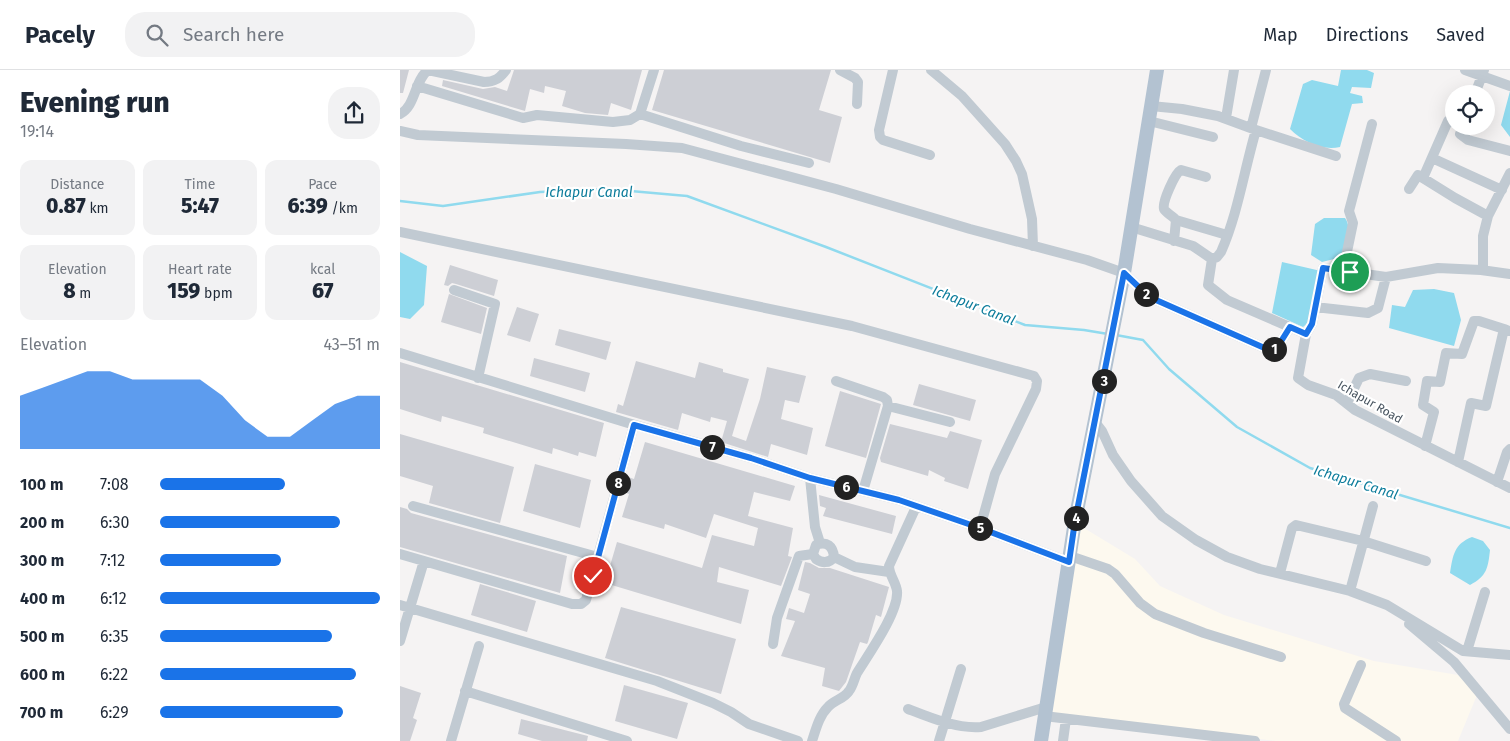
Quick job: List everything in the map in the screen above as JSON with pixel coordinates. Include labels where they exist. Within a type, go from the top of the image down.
[{"type":"main road","points":[[1041,741],[1075,521],[1124,273],[1157,70]]},
{"type":"street","points":[[400,114],[408,106],[417,86],[428,70],[492,82],[498,79],[506,70]]},
{"type":"street","points":[[417,86],[523,118],[537,116],[613,122],[630,120],[640,114],[654,70]]},
{"type":"street","points":[[840,70],[855,78],[858,82],[857,104]]},
{"type":"street","points":[[893,70],[879,130],[880,137],[883,140],[930,155]]},
{"type":"street","points":[[931,70],[962,96],[1005,144],[1016,161],[1022,174],[1032,219],[1033,246]]},
{"type":"street","points":[[1226,118],[1234,70]]},
{"type":"street","points":[[1212,259],[1221,252],[1235,215],[1266,70]]},
{"type":"street","points":[[1464,70],[1483,73],[1510,86]]},
{"type":"street","points":[[1478,85],[1483,73]]},
{"type":"street","points":[[1151,106],[1182,109],[1226,118],[1336,156]]},
{"type":"street","points":[[640,114],[657,121],[741,146],[809,164]]},
{"type":"street","points":[[1149,121],[1213,137]]},
{"type":"street","points":[[1342,271],[1353,223],[1349,211],[1372,124]]},
{"type":"street","points":[[1423,178],[1445,128]]},
{"type":"street","points":[[400,131],[418,135],[682,148],[836,189],[970,229],[1087,260],[1124,273],[1144,292],[1156,300],[1269,350],[1280,343],[1290,327]]},
{"type":"street","points":[[1461,135],[1468,140],[1510,151]]},
{"type":"street","points":[[1432,158],[1502,190]]},
{"type":"street","points":[[1206,177],[1181,170],[1176,174],[1166,197],[1164,208],[1176,220],[1228,235]]},
{"type":"street","points":[[1483,270],[1483,236],[1488,216],[1510,173]]},
{"type":"street","points":[[1409,189],[1418,175],[1488,216]]},
{"type":"street","points":[[1174,241],[1176,220]]},
{"type":"street","points":[[1130,227],[1193,246],[1212,259]]},
{"type":"street","points":[[400,232],[852,326],[1034,376],[1037,381],[1036,390],[995,474],[980,528]]},
{"type":"street","points":[[1212,259],[1208,285],[1227,300],[1306,334],[1312,324],[1323,268],[1386,276],[1438,268],[1483,270],[1510,274]]},
{"type":"street","points":[[1315,307],[1373,312],[1378,308],[1386,276]]},
{"type":"street","points":[[454,290],[495,304],[478,378]]},
{"type":"street","points":[[1425,446],[1434,412],[1423,405],[1427,381],[1440,382],[1446,353],[1462,354],[1474,321],[1480,321],[1507,330],[1486,406],[1471,403],[1458,462]]},
{"type":"street","name":"Ichapur Road","points":[[1306,334],[1298,378],[1308,385],[1336,395],[1355,410],[1510,488]]},
{"type":"street","points":[[400,353],[634,425],[751,458],[810,478],[899,500],[1069,559],[1108,569],[1115,574],[1140,603],[1155,614],[1204,633],[1281,657]]},
{"type":"street","points":[[1347,403],[1359,378],[1370,374],[1406,381]]},
{"type":"street","points":[[836,381],[883,397],[888,406],[863,491]]},
{"type":"street","points":[[888,406],[950,422]]},
{"type":"street","points":[[1095,422],[1102,431],[1113,454],[1131,480],[1162,516],[1196,540],[1227,557],[1260,569],[1350,591],[1387,605],[1467,651],[1510,655]]},
{"type":"street","points":[[400,554],[572,604],[581,604],[586,600],[634,425]]},
{"type":"street","points":[[1497,482],[1510,448]]},
{"type":"street","points":[[810,478],[814,527],[820,543]]},
{"type":"street","points":[[413,506],[598,557]]},
{"type":"street","points":[[1350,591],[1373,506]]},
{"type":"street","points":[[812,741],[820,718],[828,706],[845,696],[849,691],[857,674],[878,641],[896,600],[897,591],[889,572],[891,561],[916,507]]},
{"type":"street","points":[[1280,573],[1293,526],[1296,525],[1363,541],[1426,561]]},
{"type":"street","points":[[834,557],[826,562],[816,559],[813,554],[816,544],[824,543],[831,546],[834,557],[855,568],[889,572]]},
{"type":"street","points":[[773,644],[777,618],[799,556],[813,554]]},
{"type":"street","points":[[400,641],[405,607],[424,561]]},
{"type":"street","points":[[1467,651],[1485,592]]},
{"type":"street","points":[[1387,605],[1454,662],[1510,729]]},
{"type":"street","points":[[405,607],[657,681],[713,703],[749,724],[798,741]]},
{"type":"street","points":[[451,741],[479,646]]},
{"type":"street","points":[[1361,665],[1344,706],[1396,741]]},
{"type":"street","points":[[939,741],[961,669]]},
{"type":"street","points":[[465,691],[627,741]]},
{"type":"street","points":[[908,710],[971,728],[1045,712],[1066,719],[1255,741]]},
{"type":"street","points":[[1064,741],[1066,719]]},
{"type":"shaded area","points":[[1079,525],[1135,559],[1160,586],[1224,615],[1374,661],[1458,675],[1477,695],[1458,741],[1276,741],[1048,714]]},
{"type":"water","points":[[1341,70],[1367,70],[1374,73],[1371,88],[1352,87],[1350,93],[1362,96],[1363,103],[1352,104],[1340,147],[1326,148],[1301,138],[1290,129],[1303,84],[1312,80],[1338,86]]},
{"type":"water","points":[[1510,91],[1510,137],[1501,125]]},
{"type":"water","points":[[1324,218],[1345,218],[1349,232],[1342,257],[1322,262],[1311,255],[1315,224]]},
{"type":"water","points":[[400,252],[427,266],[424,305],[410,319],[400,317]]},
{"type":"water","points":[[1282,262],[1321,271],[1309,322],[1303,327],[1272,313]]},
{"type":"water","points":[[1434,289],[1454,293],[1461,320],[1454,346],[1389,328],[1392,305],[1405,307],[1413,290]]},
{"type":"water","points":[[1472,537],[1483,541],[1490,550],[1486,571],[1476,582],[1470,585],[1450,573],[1455,551],[1461,543]]},
{"type":"building","points":[[400,70],[409,70],[403,93],[400,93]]},
{"type":"building","points":[[514,70],[642,70],[631,110],[611,103],[608,115],[585,113],[562,106],[566,91],[545,86],[544,93],[530,89],[525,111],[442,86],[443,80],[483,89],[495,87],[507,91]]},
{"type":"building","points":[[664,70],[831,70],[819,110],[842,117],[830,163],[652,110]]},
{"type":"building","points":[[450,265],[498,280],[494,296],[452,283],[448,286],[444,285]]},
{"type":"building","points":[[449,294],[487,308],[481,334],[441,322]]},
{"type":"building","points":[[517,307],[539,314],[530,342],[507,335]]},
{"type":"building","points":[[559,329],[611,342],[606,360],[555,345]]},
{"type":"building","points":[[534,358],[590,373],[585,392],[530,376]]},
{"type":"building","points":[[636,361],[695,378],[699,362],[723,369],[723,372],[749,379],[732,436],[746,441],[760,399],[767,367],[806,376],[799,403],[785,400],[781,419],[813,428],[807,455],[771,444],[768,457],[721,442],[727,421],[711,417],[710,422],[682,413],[678,430],[616,412],[618,404],[623,406]]},
{"type":"building","points":[[400,362],[604,423],[596,457],[579,452],[578,456],[553,448],[552,454],[483,433],[484,428],[442,416],[441,422],[400,409]]},
{"type":"building","points":[[919,384],[976,400],[970,421],[913,405]]},
{"type":"building","points":[[840,391],[881,404],[866,458],[825,446]]},
{"type":"building","points":[[890,424],[947,438],[950,431],[982,440],[968,489],[944,481],[945,478],[929,470],[928,476],[881,462],[880,458]]},
{"type":"building","points":[[400,434],[514,467],[500,523],[429,503],[433,486],[400,476]]},
{"type":"building","points":[[645,442],[795,486],[790,501],[754,492],[748,516],[793,528],[788,556],[792,557],[781,586],[719,567],[717,582],[749,590],[741,624],[605,583],[617,542],[702,568],[712,535],[754,546],[758,528],[714,514],[706,538],[665,524],[664,529],[622,517],[629,494],[624,492],[628,477],[634,479]]},
{"type":"building","points":[[535,464],[591,480],[580,528],[523,511]]},
{"type":"building","points":[[819,495],[896,516],[892,534],[823,516],[826,508],[820,506]]},
{"type":"building","points":[[400,507],[407,509],[411,513],[567,556],[560,593],[400,547]]},
{"type":"building","points":[[805,562],[819,568],[830,568],[889,587],[881,617],[876,615],[867,644],[860,642],[846,682],[839,691],[822,686],[825,668],[781,656],[795,621],[786,619],[789,608],[804,613],[810,594],[798,590]]},
{"type":"building","points":[[480,584],[536,601],[527,632],[471,615]]},
{"type":"building","points":[[621,607],[736,639],[721,694],[605,658]]},
{"type":"building","points":[[624,685],[688,703],[677,739],[615,721]]},
{"type":"building","points":[[400,686],[421,693],[413,718],[417,720],[410,741],[400,741]]},
{"type":"building","points":[[521,719],[588,736],[587,741],[542,741],[518,734]]},
{"type":"waterway","name":"Ichapur Canal","points":[[400,201],[443,206],[540,192],[608,189],[687,196],[826,247],[1025,325],[1108,334]]},
{"type":"waterway","name":"Ichapur Canal","points":[[1116,335],[1143,340],[1169,369],[1237,427],[1310,468],[1510,528]]},
{"type":"route","points":[[593,576],[634,425],[751,458],[810,478],[899,500],[1069,562],[1075,521],[1124,273],[1144,292],[1156,300],[1269,350],[1280,343],[1290,327],[1306,334],[1312,324],[1323,268],[1350,272]]}]
